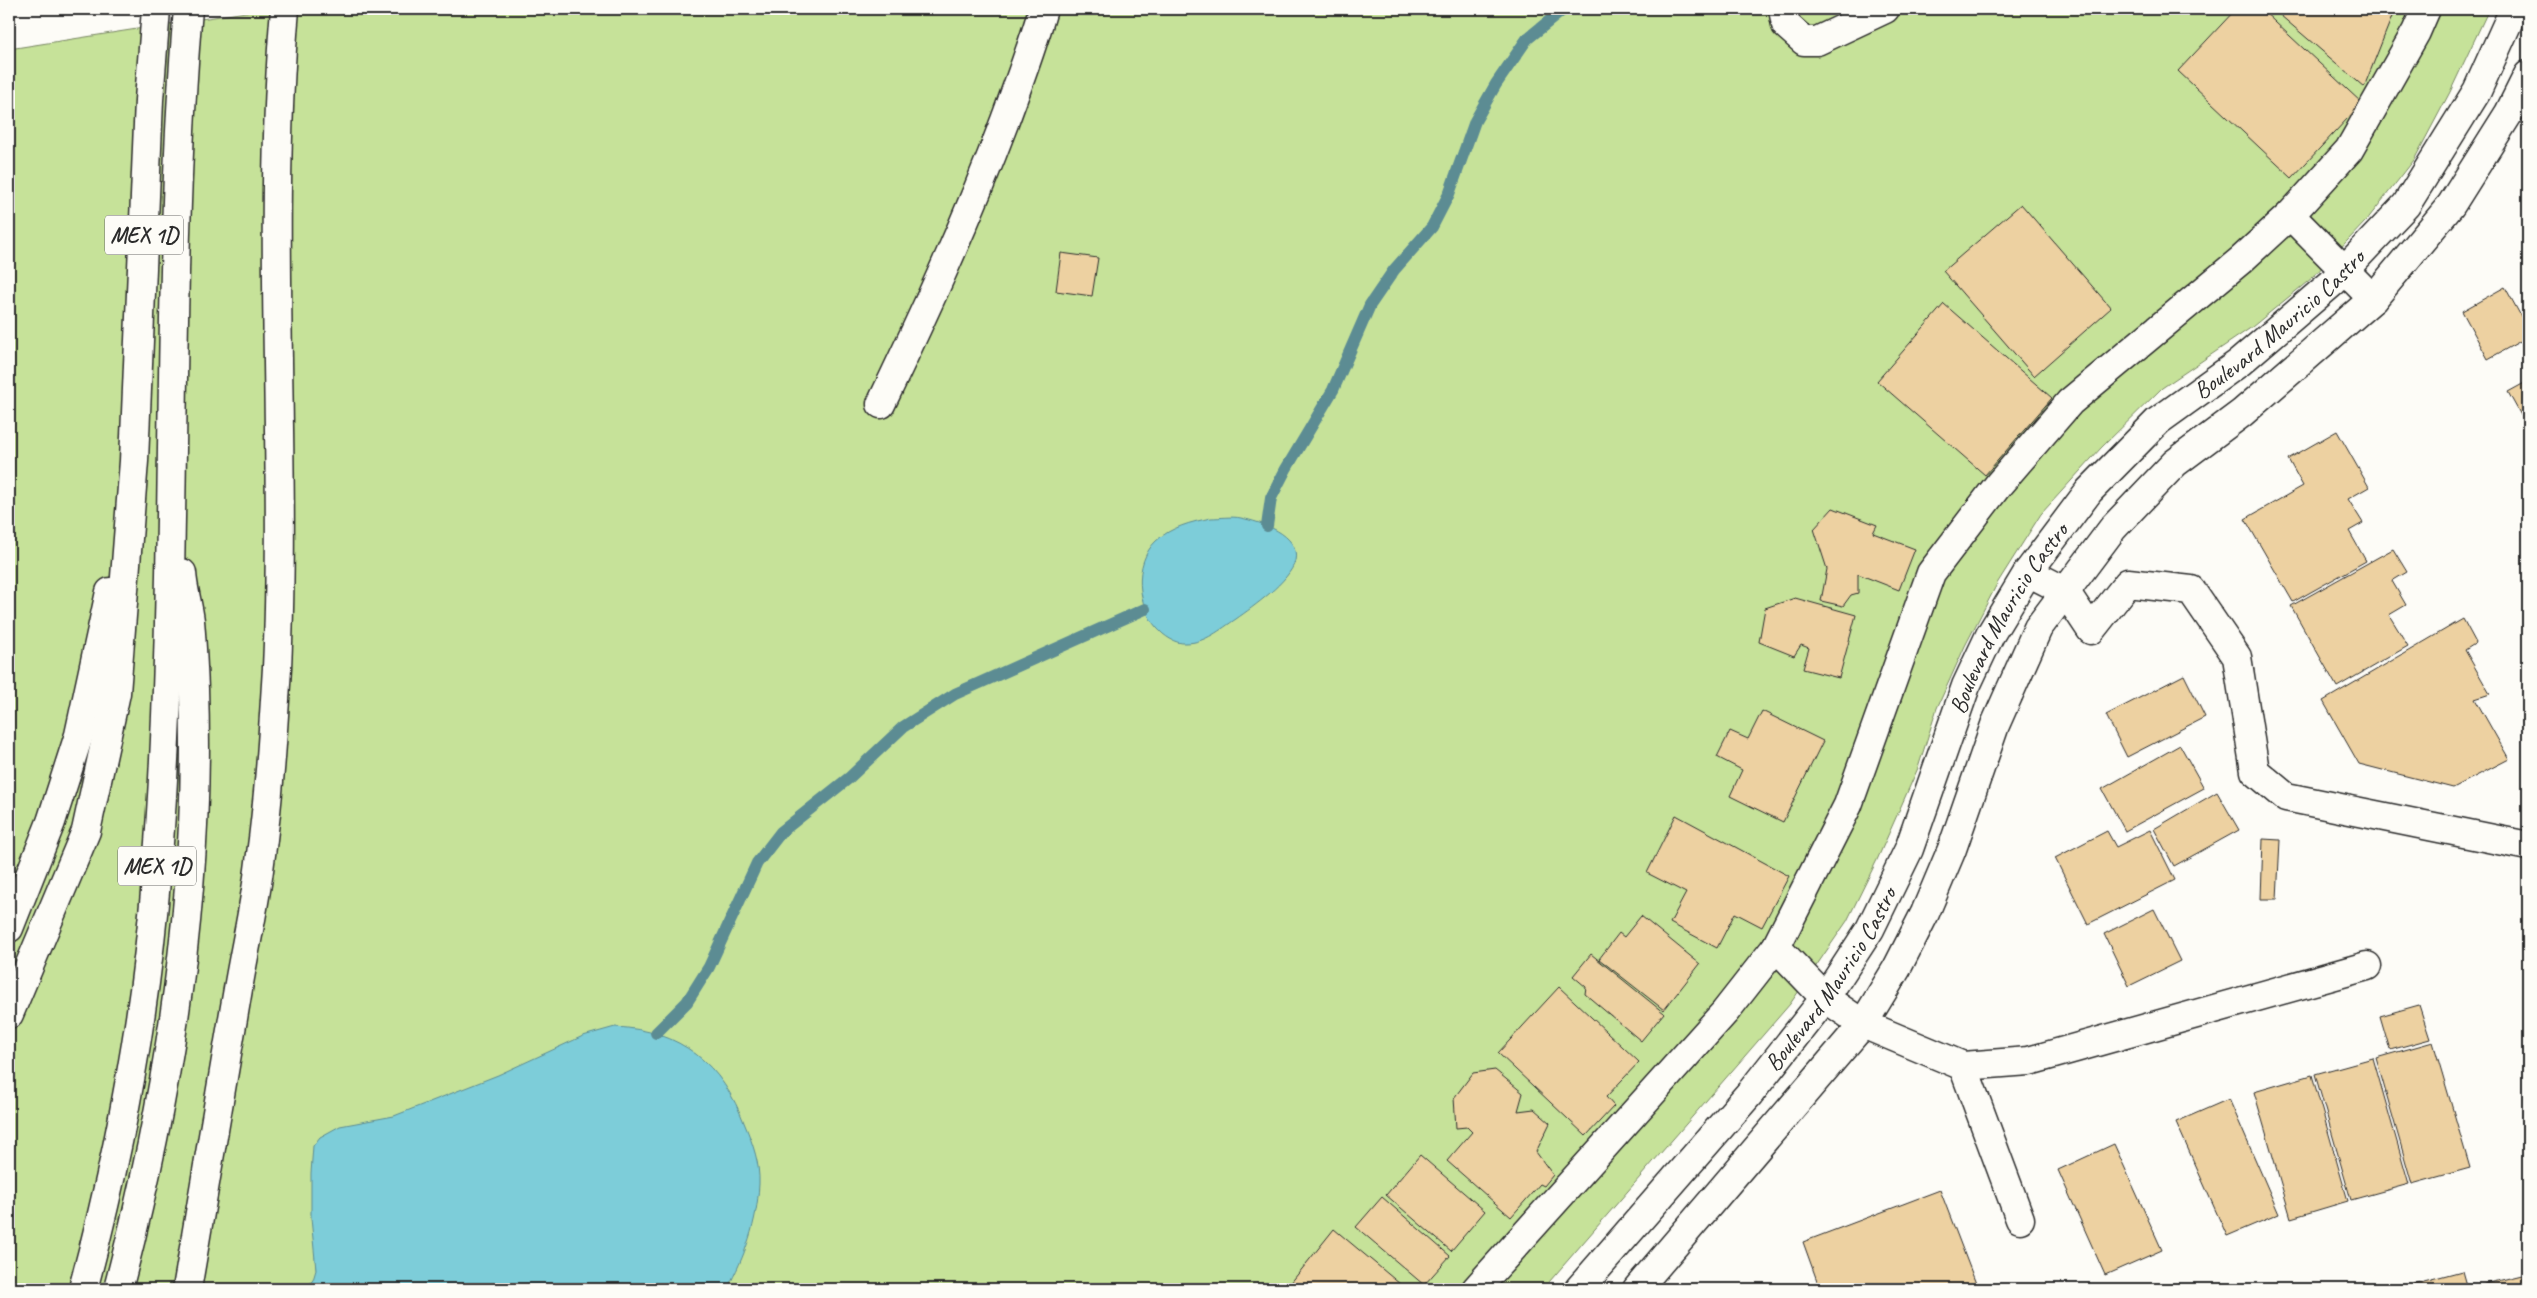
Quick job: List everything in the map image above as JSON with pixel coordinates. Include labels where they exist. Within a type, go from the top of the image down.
[{"type":"main road","name":"MEX 1D","points":[[9,1014],[86,831],[102,766],[116,693],[125,599],[134,461],[149,100],[156,9]]},
{"type":"main road","name":"MEX 1D","points":[[83,1289],[98,1235],[123,1119],[142,1003],[157,870],[166,706],[174,436],[175,248],[182,72],[188,9]]},
{"type":"main road","points":[[187,1289],[260,865],[272,757],[277,666],[279,530],[276,187],[278,84],[285,9]]},
{"type":"main road","points":[[881,404],[941,278],[985,174],[1033,45],[1042,9]]},
{"type":"main road","points":[[1783,9],[1786,25],[1804,41],[1817,41],[1885,9]]},
{"type":"main road","points":[[1476,1289],[1725,1012],[1776,947],[1848,805],[1931,573],[1999,484],[2070,402],[2242,260],[2290,215],[2349,150],[2416,32],[2426,9]]},
{"type":"main road","name":"Boulevard Mauricio Castro","points":[[1579,1289],[1750,1093],[1825,998],[1870,929],[1893,886],[1929,796],[1966,686],[1990,635],[2028,572],[2089,491],[2158,421],[2240,362],[2345,271],[2406,205],[2477,91],[2514,9]]},
{"type":"main road","name":"Boulevard Mauricio Castro","points":[[1638,1289],[1863,1024],[1897,968],[1925,913],[1952,849],[1995,725],[2014,678],[2038,628],[2113,528],[2175,463],[2242,413],[2373,299],[2451,205],[2509,113],[2528,75]]},
{"type":"main road","points":[[2290,215],[2373,299]]},
{"type":"main road","points":[[118,1289],[146,1174],[163,1084],[178,991],[188,899],[195,766],[194,689],[190,621],[182,579],[174,436]]},
{"type":"main road","points":[[9,928],[51,822],[79,735],[106,615],[134,461]]},
{"type":"main road","points":[[2028,572],[2066,590],[2091,630],[2128,583],[2192,590],[2238,657],[2255,771],[2286,796],[2528,846]]},
{"type":"main road","points":[[1776,947],[1825,998],[1863,1024],[1964,1066],[2029,1061],[2367,966]]},
{"type":"main road","points":[[1964,1066],[2020,1220]]},
{"type":"green space","points":[[265,9],[2489,9],[2450,92],[2414,160],[2366,221],[2312,278],[2252,327],[2162,388],[2101,448],[2041,514],[1998,582],[1965,646],[1937,708],[1918,768],[1877,860],[1847,921],[1790,1004],[1543,1289],[9,1289],[9,49]]},
{"type":"water","points":[[1211,518],[1241,518],[1268,526],[1292,543],[1295,561],[1292,569],[1279,585],[1261,601],[1225,627],[1200,641],[1178,642],[1166,637],[1150,619],[1142,597],[1141,572],[1149,550],[1162,536],[1189,523]]},
{"type":"water","points":[[615,1027],[660,1035],[679,1043],[696,1054],[711,1068],[736,1103],[753,1147],[757,1162],[759,1184],[753,1226],[739,1264],[727,1289],[305,1289],[313,1280],[316,1270],[311,1218],[311,1173],[313,1146],[320,1137],[340,1126],[394,1116],[498,1075],[583,1036]]},
{"type":"building","points":[[2236,9],[2261,9],[2362,103],[2292,178],[2178,71]]},
{"type":"building","points":[[2273,9],[2395,9],[2364,87]]},
{"type":"building","points":[[2021,204],[2111,308],[2034,376],[1943,271]]},
{"type":"building","points":[[1061,253],[1098,258],[1092,296],[1056,291]]},
{"type":"building","points":[[2505,287],[2528,329],[2528,337],[2488,359],[2462,311]]},
{"type":"building","points":[[1944,304],[2052,398],[1985,475],[1877,381]]},
{"type":"building","points":[[2528,381],[2528,428],[2508,392]]},
{"type":"building","points":[[2337,431],[2369,487],[2348,499],[2363,523],[2349,531],[2366,561],[2293,602],[2245,519],[2303,486],[2288,459]]},
{"type":"building","points":[[1833,508],[1877,525],[1873,533],[1915,549],[1899,590],[1858,574],[1858,593],[1851,595],[1843,606],[1821,601],[1827,569],[1814,529]]},
{"type":"building","points":[[2393,549],[2407,572],[2392,581],[2406,605],[2389,615],[2408,646],[2337,687],[2291,606]]},
{"type":"building","points":[[1795,598],[1856,615],[1839,678],[1803,669],[1809,648],[1801,645],[1794,656],[1759,642],[1765,608]]},
{"type":"building","points":[[2463,619],[2476,643],[2465,650],[2490,694],[2475,699],[2509,759],[2453,788],[2359,764],[2323,701]]},
{"type":"building","points":[[2184,675],[2205,717],[2127,757],[2106,715]]},
{"type":"building","points":[[1762,711],[1823,741],[1783,822],[1730,796],[1742,770],[1717,757],[1730,731],[1748,739]]},
{"type":"building","points":[[2180,745],[2204,788],[2125,831],[2102,789]]},
{"type":"building","points":[[2217,792],[2239,830],[2174,866],[2154,829]]},
{"type":"building","points":[[1676,815],[1789,876],[1762,927],[1735,913],[1717,948],[1670,923],[1686,893],[1647,873]]},
{"type":"building","points":[[2150,830],[2175,880],[2088,924],[2055,858],[2107,831],[2116,847]]},
{"type":"building","points":[[2263,839],[2280,840],[2277,899],[2261,899]]},
{"type":"building","points":[[2154,909],[2180,961],[2129,986],[2104,934]]},
{"type":"building","points":[[1641,916],[1700,964],[1664,1010],[1599,959],[1619,933],[1624,937]]},
{"type":"building","points":[[1591,954],[1664,1013],[1641,1041],[1585,994],[1586,987],[1573,976]]},
{"type":"building","points":[[1559,987],[1639,1062],[1606,1097],[1614,1106],[1586,1136],[1498,1053]]},
{"type":"building","points":[[2419,1005],[2430,1039],[2390,1050],[2380,1016]]},
{"type":"building","points":[[2433,1042],[2470,1168],[2412,1184],[2376,1058]]},
{"type":"building","points":[[2373,1058],[2409,1184],[2351,1200],[2315,1074]]},
{"type":"building","points":[[1495,1070],[1523,1093],[1518,1111],[1534,1109],[1550,1123],[1536,1152],[1553,1175],[1544,1186],[1540,1184],[1511,1217],[1447,1161],[1472,1132],[1467,1127],[1456,1128],[1454,1098],[1473,1073]]},
{"type":"building","points":[[2312,1075],[2348,1201],[2291,1218],[2254,1092]]},
{"type":"building","points":[[2229,1099],[2279,1214],[2227,1236],[2176,1122]]},
{"type":"building","points":[[2114,1144],[2162,1250],[2105,1275],[2058,1170]]},
{"type":"building","points":[[1420,1155],[1485,1211],[1451,1251],[1386,1195]]},
{"type":"building","points":[[1940,1190],[1978,1289],[1820,1289],[1803,1242]]},
{"type":"building","points":[[1382,1197],[1450,1256],[1424,1285],[1356,1227]]},
{"type":"building","points":[[1334,1229],[1406,1289],[1286,1289]]},
{"type":"building","points":[[2462,1271],[2467,1289],[2406,1289],[2405,1286]]},
{"type":"building","points":[[2522,1275],[2526,1289],[2469,1289],[2469,1288]]},
{"type":"waterway","points":[[1267,526],[1271,498],[1333,390],[1370,305],[1394,270],[1432,227],[1449,194],[1475,121],[1496,84],[1527,39],[1564,9]]},
{"type":"waterway","points":[[656,1033],[687,1002],[709,967],[757,863],[781,832],[849,778],[903,727],[955,694],[1145,609]]}]
